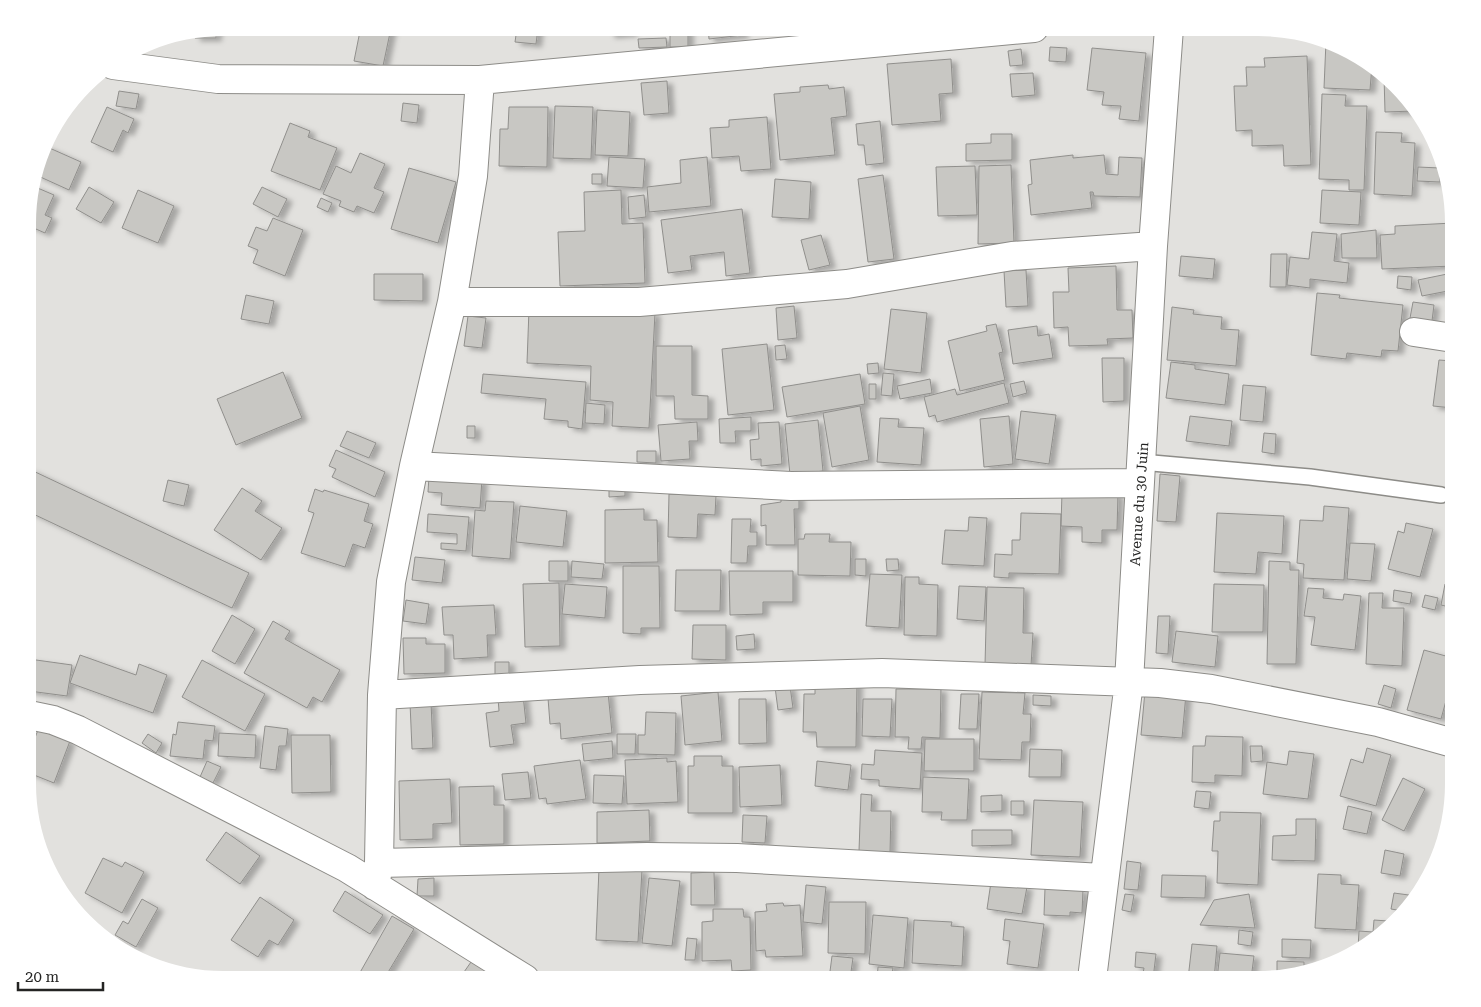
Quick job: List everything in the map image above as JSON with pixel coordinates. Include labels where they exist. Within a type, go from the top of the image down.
[{"type":"street","points":[[122,66],[218,79],[480,80],[949,36]]},
{"type":"street","name":"Avenue du 30 Juin","points":[[1093,971],[1129,682],[1153,246],[1168,36]]},
{"type":"street","points":[[377,874],[382,695],[391,582],[414,466],[452,302],[473,176],[480,80]]},
{"type":"street","points":[[452,302],[649,301],[847,284],[1012,256],[1153,246]]},
{"type":"street","points":[[1414,332],[1445,337]]},
{"type":"street","points":[[414,466],[792,486],[1140,473]]},
{"type":"street","points":[[382,695],[640,680],[882,673],[1160,683],[1211,689],[1378,722],[1445,741]]},
{"type":"street","points":[[36,716],[53,720],[115,748],[347,868],[377,874],[597,858],[737,858],[1103,878]]},
{"type":"street","points":[[377,874],[514,971]]},
{"type":"lane","points":[[1140,473],[1310,476],[1441,494]]},
{"type":"building","points":[[359,36],[389,36],[383,66],[354,61]]},
{"type":"building","points":[[516,36],[537,36],[536,44],[515,42]]},
{"type":"building","points":[[670,36],[688,36],[688,47],[670,47]]},
{"type":"building","points":[[709,36],[734,36],[709,39]]},
{"type":"building","points":[[666,38],[667,47],[639,48],[638,39]]},
{"type":"building","points":[[1050,47],[1067,48],[1066,62],[1049,61]]},
{"type":"building","points":[[1092,48],[1146,53],[1139,121],[1119,119],[1121,106],[1102,105],[1104,92],[1087,90]]},
{"type":"building","points":[[1021,49],[1023,65],[1010,66],[1008,51]]},
{"type":"building","points":[[1326,49],[1351,61],[1371,74],[1370,90],[1324,88]]},
{"type":"building","points":[[1307,56],[1311,165],[1284,166],[1283,145],[1252,146],[1252,130],[1236,131],[1234,86],[1247,86],[1246,67],[1265,67],[1264,58]]},
{"type":"building","points":[[951,59],[953,93],[939,94],[941,121],[892,125],[887,64]]},
{"type":"building","points":[[1033,73],[1035,95],[1012,97],[1010,74]]},
{"type":"building","points":[[667,81],[669,113],[644,115],[641,83]]},
{"type":"building","points":[[828,85],[829,89],[844,87],[847,116],[831,118],[835,155],[780,160],[774,94],[800,92],[800,87]]},
{"type":"building","points":[[1384,86],[1408,111],[1385,112]]},
{"type":"building","points":[[119,91],[139,94],[136,109],[116,106]]},
{"type":"building","points":[[1322,94],[1346,95],[1345,106],[1367,106],[1364,190],[1349,190],[1349,180],[1319,179]]},
{"type":"building","points":[[403,103],[419,105],[417,123],[401,121]]},
{"type":"building","points":[[555,106],[593,107],[591,159],[553,158]]},
{"type":"building","points":[[107,107],[134,119],[128,133],[123,130],[113,152],[91,142]]},
{"type":"building","points":[[509,107],[548,107],[547,167],[499,166],[500,129],[508,129]]},
{"type":"building","points":[[597,110],[630,112],[628,156],[595,155]]},
{"type":"building","points":[[767,117],[771,169],[741,171],[739,156],[712,158],[710,128],[729,127],[729,120]]},
{"type":"building","points":[[880,121],[884,163],[866,165],[864,145],[858,145],[856,124]]},
{"type":"building","points":[[290,123],[310,131],[308,137],[337,148],[320,190],[271,171]]},
{"type":"building","points":[[1376,132],[1402,133],[1401,142],[1415,143],[1412,196],[1374,194]]},
{"type":"building","points":[[991,134],[1012,134],[1012,160],[966,161],[966,144],[991,143]]},
{"type":"building","points":[[52,149],[81,162],[69,190],[42,178]]},
{"type":"building","points":[[360,153],[385,164],[374,188],[384,192],[374,213],[357,206],[354,212],[339,206],[341,201],[323,194],[336,166],[351,173]]},
{"type":"building","points":[[1073,155],[1073,158],[1104,155],[1106,174],[1118,175],[1119,157],[1142,158],[1140,197],[1094,196],[1093,192],[1090,192],[1092,208],[1031,215],[1028,185],[1032,184],[1030,160]]},
{"type":"building","points":[[609,157],[645,159],[643,188],[607,186]]},
{"type":"building","points":[[707,157],[711,206],[649,212],[647,187],[681,183],[680,160]]},
{"type":"building","points":[[1011,165],[1014,243],[978,244],[979,166]]},
{"type":"building","points":[[975,166],[977,215],[938,216],[936,167]]},
{"type":"building","points":[[1418,167],[1436,168],[1440,182],[1417,181]]},
{"type":"building","points":[[409,168],[456,182],[438,243],[391,229]]},
{"type":"building","points":[[592,174],[602,174],[602,184],[592,184]]},
{"type":"building","points":[[883,175],[894,259],[868,262],[858,179]]},
{"type":"building","points":[[775,179],[811,182],[809,219],[772,217]]},
{"type":"building","points":[[89,187],[114,202],[101,223],[76,209]]},
{"type":"building","points":[[262,187],[287,199],[278,217],[253,204]]},
{"type":"building","points":[[40,189],[54,195],[45,215],[52,218],[45,233],[36,229]]},
{"type":"building","points":[[138,190],[174,206],[158,243],[122,228]]},
{"type":"building","points":[[621,190],[622,224],[643,223],[645,283],[560,286],[558,232],[585,231],[584,192]]},
{"type":"building","points":[[1322,190],[1361,192],[1359,225],[1320,223]]},
{"type":"building","points":[[644,195],[646,217],[629,219],[628,197]]},
{"type":"building","points":[[321,198],[332,203],[328,212],[317,207]]},
{"type":"building","points":[[742,209],[750,273],[726,276],[724,252],[690,256],[692,270],[668,273],[661,220]]},
{"type":"building","points":[[273,218],[303,230],[285,276],[253,263],[258,250],[248,246],[256,227],[267,231]]},
{"type":"building","points":[[1445,223],[1445,266],[1382,269],[1380,235],[1395,234],[1395,226]]},
{"type":"building","points":[[1376,230],[1377,258],[1342,258],[1341,234]]},
{"type":"building","points":[[1312,232],[1337,234],[1334,261],[1349,263],[1347,283],[1310,279],[1310,288],[1287,285],[1290,257],[1309,259]]},
{"type":"building","points":[[821,235],[830,265],[809,270],[801,240]]},
{"type":"building","points":[[1271,254],[1287,254],[1286,287],[1270,287]]},
{"type":"building","points":[[1181,256],[1215,259],[1213,279],[1179,276]]},
{"type":"building","points":[[1116,266],[1117,310],[1132,310],[1133,338],[1107,339],[1108,345],[1069,346],[1068,327],[1054,328],[1053,292],[1069,292],[1068,268]]},
{"type":"building","points":[[1026,270],[1028,306],[1006,307],[1004,271]]},
{"type":"building","points":[[374,274],[423,274],[423,301],[374,300]]},
{"type":"building","points":[[1445,274],[1445,292],[1422,296],[1418,280]]},
{"type":"building","points":[[1398,276],[1412,277],[1411,290],[1397,288]]},
{"type":"building","points":[[1317,293],[1340,295],[1339,298],[1403,305],[1398,351],[1382,350],[1381,357],[1347,353],[1346,359],[1311,355]]},
{"type":"building","points":[[246,295],[274,301],[269,324],[241,319]]},
{"type":"building","points":[[1413,302],[1434,305],[1432,321],[1410,318]]},
{"type":"building","points":[[794,306],[797,338],[778,340],[776,308]]},
{"type":"building","points":[[1172,307],[1194,310],[1193,314],[1222,317],[1221,329],[1239,330],[1236,366],[1167,360]]},
{"type":"building","points":[[529,309],[655,313],[649,428],[612,426],[613,402],[590,400],[591,366],[527,363]]},
{"type":"building","points":[[891,309],[927,313],[921,373],[884,369]]},
{"type":"building","points":[[468,316],[486,318],[482,348],[464,346]]},
{"type":"building","points":[[996,324],[1003,352],[999,353],[1005,380],[960,391],[948,341],[987,331],[986,326]]},
{"type":"building","points":[[1037,326],[1038,336],[1049,334],[1053,358],[1013,364],[1008,330]]},
{"type":"building","points":[[767,344],[774,410],[728,415],[722,349]]},
{"type":"building","points":[[785,345],[787,359],[776,360],[775,346]]},
{"type":"building","points":[[656,346],[692,346],[692,395],[708,396],[708,419],[675,419],[674,396],[656,396]]},
{"type":"building","points":[[1102,358],[1124,358],[1124,401],[1103,402]]},
{"type":"building","points":[[1439,360],[1445,360],[1445,407],[1433,406]]},
{"type":"building","points":[[1171,362],[1195,365],[1195,369],[1229,374],[1225,405],[1166,398]]},
{"type":"building","points":[[878,363],[879,373],[868,374],[867,364]]},
{"type":"building","points":[[283,372],[302,418],[236,445],[217,399]]},
{"type":"building","points":[[883,373],[894,374],[892,396],[881,395]]},
{"type":"building","points":[[483,374],[586,382],[582,429],[568,427],[568,421],[544,419],[546,399],[481,393]]},
{"type":"building","points":[[860,374],[865,404],[787,417],[782,387]]},
{"type":"building","points":[[930,379],[932,393],[900,399],[897,386]]},
{"type":"building","points":[[1024,381],[1027,393],[1013,397],[1010,384]]},
{"type":"building","points":[[1004,383],[1009,403],[937,422],[935,415],[929,417],[924,397],[955,389],[957,395]]},
{"type":"building","points":[[869,384],[876,384],[876,399],[869,399]]},
{"type":"building","points":[[1243,385],[1266,387],[1263,422],[1240,420]]},
{"type":"building","points":[[586,403],[605,405],[604,424],[585,423]]},
{"type":"building","points":[[860,406],[869,460],[832,467],[823,413]]},
{"type":"building","points":[[1021,411],[1056,415],[1049,464],[1015,459]]},
{"type":"building","points":[[1009,416],[1013,464],[984,467],[980,419]]},
{"type":"building","points":[[1190,416],[1232,421],[1229,446],[1186,441]]},
{"type":"building","points":[[751,417],[751,431],[735,431],[736,443],[720,443],[719,419]]},
{"type":"building","points":[[880,418],[899,419],[898,427],[924,428],[921,465],[877,462]]},
{"type":"building","points":[[818,420],[823,471],[790,475],[785,424]]},
{"type":"building","points":[[697,422],[698,441],[689,441],[690,459],[661,461],[658,425]]},
{"type":"building","points":[[779,422],[782,464],[761,466],[761,459],[751,460],[750,440],[759,439],[758,423]]},
{"type":"building","points":[[467,426],[475,426],[475,438],[467,438]]},
{"type":"building","points":[[347,431],[376,443],[369,458],[340,446]]},
{"type":"building","points":[[1264,433],[1276,434],[1275,454],[1262,452]]},
{"type":"building","points":[[336,450],[385,472],[375,497],[332,477],[336,469],[329,466]]},
{"type":"building","points":[[637,451],[656,451],[656,463],[637,462]]},
{"type":"building","points":[[36,472],[249,573],[232,608],[36,515]]},
{"type":"building","points":[[1160,474],[1180,476],[1176,522],[1157,521]]},
{"type":"building","points":[[429,476],[482,479],[480,508],[441,505],[442,493],[428,492]]},
{"type":"building","points":[[168,480],[189,485],[184,506],[163,501]]},
{"type":"building","points":[[609,485],[625,485],[625,496],[609,497]]},
{"type":"building","points":[[242,488],[262,501],[255,511],[282,528],[261,560],[214,530]]},
{"type":"building","points":[[315,489],[369,504],[364,521],[373,524],[365,548],[353,544],[345,567],[301,553],[314,513],[308,511]]},
{"type":"building","points":[[1062,492],[1118,494],[1117,530],[1102,530],[1102,543],[1082,542],[1082,527],[1061,526]]},
{"type":"building","points":[[669,494],[716,496],[715,515],[698,514],[697,538],[668,537]]},
{"type":"building","points":[[781,495],[799,495],[799,509],[794,509],[795,545],[766,545],[766,525],[761,526],[761,505],[781,502]]},
{"type":"building","points":[[486,501],[514,502],[510,559],[472,556],[475,510],[485,511]]},
{"type":"building","points":[[520,506],[567,511],[563,547],[516,542]]},
{"type":"building","points":[[1324,506],[1349,508],[1344,580],[1303,578],[1304,564],[1297,563],[1300,520],[1323,521]]},
{"type":"building","points":[[644,509],[644,520],[657,520],[658,562],[605,563],[605,510]]},
{"type":"building","points":[[1021,513],[1061,514],[1059,574],[1009,573],[1009,578],[994,577],[995,554],[1012,555],[1012,540],[1020,540]]},
{"type":"building","points":[[1217,513],[1284,516],[1282,554],[1258,552],[1256,574],[1214,572]]},
{"type":"building","points":[[428,514],[469,517],[466,551],[441,549],[441,543],[457,544],[457,534],[427,532]]},
{"type":"building","points":[[969,517],[987,518],[984,566],[942,564],[945,530],[968,531]]},
{"type":"building","points":[[732,519],[751,519],[750,532],[757,532],[757,546],[748,546],[747,563],[731,563]]},
{"type":"building","points":[[1406,523],[1433,529],[1420,577],[1388,569],[1398,531],[1404,533]]},
{"type":"building","points":[[805,534],[830,534],[829,542],[851,542],[850,576],[798,575],[798,539],[804,539]]},
{"type":"building","points":[[1350,543],[1375,544],[1371,581],[1347,579]]},
{"type":"building","points":[[415,557],[445,560],[442,583],[412,580]]},
{"type":"building","points":[[855,559],[866,559],[866,576],[855,575]]},
{"type":"building","points":[[886,559],[898,559],[899,570],[887,571]]},
{"type":"building","points":[[549,561],[568,561],[568,581],[549,581]]},
{"type":"building","points":[[572,561],[604,564],[602,579],[571,577]]},
{"type":"building","points":[[1269,561],[1290,562],[1290,570],[1299,570],[1296,664],[1267,664]]},
{"type":"building","points":[[623,566],[659,566],[660,628],[641,628],[641,634],[623,633]]},
{"type":"building","points":[[676,570],[721,570],[720,611],[675,611]]},
{"type":"building","points":[[729,571],[793,571],[793,602],[763,602],[763,614],[730,615]]},
{"type":"building","points":[[870,574],[902,575],[899,628],[866,626]]},
{"type":"building","points":[[905,577],[919,577],[919,584],[938,585],[937,636],[904,635]]},
{"type":"building","points":[[559,583],[560,646],[525,647],[523,584]]},
{"type":"building","points":[[565,584],[607,587],[605,618],[562,614]]},
{"type":"building","points":[[1214,584],[1264,585],[1263,632],[1212,632]]},
{"type":"building","points":[[1445,584],[1445,606],[1441,605]]},
{"type":"building","points":[[959,586],[986,587],[984,621],[957,619]]},
{"type":"building","points":[[987,587],[1024,588],[1023,633],[1033,633],[1031,666],[985,665]]},
{"type":"building","points":[[1308,588],[1324,589],[1323,598],[1343,600],[1344,594],[1361,596],[1355,650],[1311,645],[1315,617],[1304,616]]},
{"type":"building","points":[[1394,590],[1412,593],[1410,604],[1393,601]]},
{"type":"building","points":[[1369,593],[1383,593],[1382,608],[1404,608],[1402,666],[1366,664]]},
{"type":"building","points":[[1425,595],[1438,598],[1435,610],[1422,607]]},
{"type":"building","points":[[406,600],[429,604],[426,624],[403,621]]},
{"type":"building","points":[[494,605],[496,635],[487,635],[488,657],[454,659],[453,635],[444,635],[442,607]]},
{"type":"building","points":[[232,615],[255,629],[235,664],[212,651]]},
{"type":"building","points":[[1158,616],[1170,616],[1168,654],[1156,653]]},
{"type":"building","points":[[273,621],[290,631],[285,639],[340,670],[322,702],[313,697],[307,708],[244,673]]},
{"type":"building","points":[[693,625],[726,625],[726,660],[692,659]]},
{"type":"building","points":[[1176,631],[1218,636],[1215,667],[1172,662]]},
{"type":"building","points":[[754,634],[755,649],[737,650],[736,636]]},
{"type":"building","points":[[403,638],[426,638],[426,644],[445,644],[445,673],[404,674]]},
{"type":"building","points":[[1424,650],[1445,656],[1445,704],[1441,719],[1407,710]]},
{"type":"building","points":[[80,655],[136,675],[139,664],[167,675],[153,713],[70,683]]},
{"type":"building","points":[[36,660],[72,665],[67,696],[36,692]]},
{"type":"building","points":[[202,660],[265,694],[245,731],[182,697]]},
{"type":"building","points":[[495,662],[509,662],[509,675],[495,675]]},
{"type":"building","points":[[857,682],[856,747],[817,747],[816,732],[803,732],[804,694],[815,694],[815,683]]},
{"type":"building","points":[[1384,685],[1396,689],[1391,708],[1378,704]]},
{"type":"building","points":[[790,686],[793,708],[778,710],[775,687]]},
{"type":"building","points":[[896,689],[941,689],[940,738],[922,737],[921,749],[908,749],[909,737],[895,737]]},
{"type":"building","points":[[1145,691],[1186,694],[1182,738],[1141,735]]},
{"type":"building","points":[[608,692],[612,733],[561,739],[560,723],[550,724],[548,698]]},
{"type":"building","points":[[718,692],[722,741],[685,745],[681,696]]},
{"type":"building","points":[[982,692],[1025,693],[1023,714],[1031,714],[1030,742],[1022,742],[1021,760],[979,759]]},
{"type":"building","points":[[961,694],[979,694],[977,729],[959,729]]},
{"type":"building","points":[[523,695],[526,723],[511,725],[514,744],[490,747],[486,713],[499,711],[498,698]]},
{"type":"building","points":[[1033,695],[1051,696],[1051,706],[1033,705]]},
{"type":"building","points":[[739,699],[766,699],[767,743],[739,744]]},
{"type":"building","points":[[863,699],[892,699],[890,737],[862,736]]},
{"type":"building","points":[[431,702],[433,748],[412,749],[410,703]]},
{"type":"building","points":[[646,712],[676,713],[675,755],[638,754],[638,735],[645,735]]},
{"type":"building","points":[[178,722],[215,726],[213,741],[205,740],[203,759],[170,756],[173,734],[176,735]]},
{"type":"building","points":[[265,726],[288,729],[286,746],[279,746],[276,770],[260,768]]},
{"type":"building","points":[[38,730],[70,741],[54,783],[36,776],[36,735]]},
{"type":"building","points":[[219,733],[256,735],[255,758],[218,756]]},
{"type":"building","points":[[148,734],[162,743],[156,753],[142,743]]},
{"type":"building","points":[[617,734],[636,734],[635,754],[617,754]]},
{"type":"building","points":[[291,735],[330,735],[331,792],[292,793]]},
{"type":"building","points":[[1206,736],[1243,737],[1242,776],[1215,775],[1215,783],[1192,782],[1193,746],[1205,746]]},
{"type":"building","points":[[925,739],[974,739],[974,771],[924,771]]},
{"type":"building","points":[[612,741],[613,758],[584,761],[582,744]]},
{"type":"building","points":[[1250,746],[1262,746],[1263,761],[1251,762]]},
{"type":"building","points":[[1367,748],[1391,755],[1376,806],[1340,796],[1351,759],[1363,763]]},
{"type":"building","points":[[1030,749],[1062,750],[1061,777],[1029,777]]},
{"type":"building","points":[[875,750],[922,753],[920,789],[879,786],[879,780],[861,779],[862,764],[874,765]]},
{"type":"building","points":[[1289,751],[1314,754],[1308,799],[1263,794],[1267,762],[1287,765]]},
{"type":"building","points":[[694,756],[722,756],[722,766],[733,766],[733,813],[688,813],[688,766],[694,766]]},
{"type":"building","points":[[667,758],[667,762],[676,761],[678,802],[627,804],[625,760]]},
{"type":"building","points":[[580,760],[586,799],[547,804],[546,798],[539,799],[534,766]]},
{"type":"building","points":[[207,761],[221,767],[213,783],[200,777]]},
{"type":"building","points":[[817,761],[851,765],[848,790],[815,786]]},
{"type":"building","points":[[780,765],[782,805],[740,807],[739,767]]},
{"type":"building","points":[[528,772],[531,798],[505,800],[502,774]]},
{"type":"building","points":[[594,775],[624,776],[622,804],[593,803]]},
{"type":"building","points":[[923,777],[969,779],[967,820],[941,820],[942,812],[922,812]]},
{"type":"building","points":[[1403,778],[1425,789],[1404,831],[1382,820]]},
{"type":"building","points":[[450,779],[452,823],[433,824],[433,839],[400,840],[399,781]]},
{"type":"building","points":[[494,786],[494,805],[504,805],[504,844],[460,845],[459,787]]},
{"type":"building","points":[[1196,791],[1211,792],[1209,809],[1194,807]]},
{"type":"building","points":[[861,794],[872,795],[871,811],[891,811],[890,853],[859,851]]},
{"type":"building","points":[[1002,795],[1002,811],[981,812],[981,796]]},
{"type":"building","points":[[1034,800],[1083,802],[1080,857],[1031,855]]},
{"type":"building","points":[[1011,801],[1024,801],[1024,815],[1011,815]]},
{"type":"building","points":[[1348,806],[1372,812],[1367,834],[1343,829]]},
{"type":"building","points":[[649,810],[650,841],[597,843],[597,812]]},
{"type":"building","points":[[1220,812],[1261,813],[1258,885],[1217,883],[1218,851],[1212,851],[1214,821],[1220,821]]},
{"type":"building","points":[[743,815],[767,816],[765,843],[742,842]]},
{"type":"building","points":[[1296,819],[1316,819],[1315,861],[1272,860],[1273,836],[1296,835]]},
{"type":"building","points":[[972,830],[1012,830],[1012,845],[972,846]]},
{"type":"building","points":[[226,832],[260,856],[240,884],[206,860]]},
{"type":"building","points":[[1385,850],[1404,854],[1400,876],[1381,873]]},
{"type":"building","points":[[103,858],[122,867],[125,862],[144,872],[122,913],[85,893]]},
{"type":"building","points":[[1127,861],[1141,863],[1138,890],[1124,889]]},
{"type":"building","points":[[599,868],[642,870],[638,942],[596,940]]},
{"type":"building","points":[[714,872],[715,905],[691,905],[691,873]]},
{"type":"building","points":[[1318,874],[1341,875],[1341,884],[1359,885],[1356,930],[1315,928]]},
{"type":"building","points":[[1162,875],[1206,876],[1205,898],[1161,897]]},
{"type":"building","points":[[434,878],[434,896],[417,896],[418,879]]},
{"type":"building","points":[[649,878],[680,881],[672,946],[642,943]]},
{"type":"building","points":[[991,882],[1027,887],[1022,914],[987,909]]},
{"type":"building","points":[[806,885],[826,887],[822,924],[803,922]]},
{"type":"building","points":[[1045,888],[1083,890],[1082,913],[1070,912],[1070,916],[1044,915]]},
{"type":"building","points":[[345,891],[383,915],[370,934],[333,911]]},
{"type":"building","points":[[1394,893],[1408,895],[1396,910],[1391,909]]},
{"type":"building","points":[[1125,894],[1134,895],[1131,912],[1122,910]]},
{"type":"building","points":[[1249,894],[1255,928],[1200,925],[1214,900]]},
{"type":"building","points":[[260,897],[294,920],[278,945],[269,940],[258,957],[231,940]]},
{"type":"building","points":[[142,899],[158,908],[136,947],[115,935],[123,921],[128,924]]},
{"type":"building","points":[[829,902],[866,902],[865,954],[828,953]]},
{"type":"building","points":[[783,903],[784,906],[800,905],[803,956],[766,957],[765,950],[756,951],[755,912],[767,911],[766,904]]},
{"type":"building","points":[[713,909],[743,909],[744,917],[750,917],[751,970],[732,971],[731,960],[702,961],[702,922],[713,921]]},
{"type":"building","points":[[873,915],[908,918],[904,968],[869,964]]},
{"type":"building","points":[[392,916],[414,929],[389,971],[361,971]]},
{"type":"building","points":[[1005,919],[1044,924],[1038,968],[1007,964],[1010,941],[1003,940]]},
{"type":"building","points":[[914,920],[952,922],[951,926],[964,927],[962,966],[912,963]]},
{"type":"building","points":[[1374,920],[1385,921],[1381,924],[1373,931]]},
{"type":"building","points":[[1239,930],[1253,932],[1251,946],[1238,944]]},
{"type":"building","points":[[1359,931],[1372,932],[1358,941]]},
{"type":"building","points":[[687,938],[697,939],[695,960],[685,960]]},
{"type":"building","points":[[1282,939],[1311,940],[1310,958],[1282,957]]},
{"type":"building","points":[[1192,944],[1217,946],[1215,971],[1189,971]]},
{"type":"building","points":[[1136,952],[1156,954],[1154,971],[1143,971],[1144,968],[1135,967]]},
{"type":"building","points":[[1220,953],[1254,956],[1252,971],[1218,971]]},
{"type":"building","points":[[832,956],[853,958],[851,971],[830,971]]},
{"type":"building","points":[[1277,961],[1304,962],[1304,964],[1277,969]]},
{"type":"building","points":[[471,962],[487,971],[465,971]]},
{"type":"building","points":[[878,967],[893,968],[892,971],[878,971]]}]
